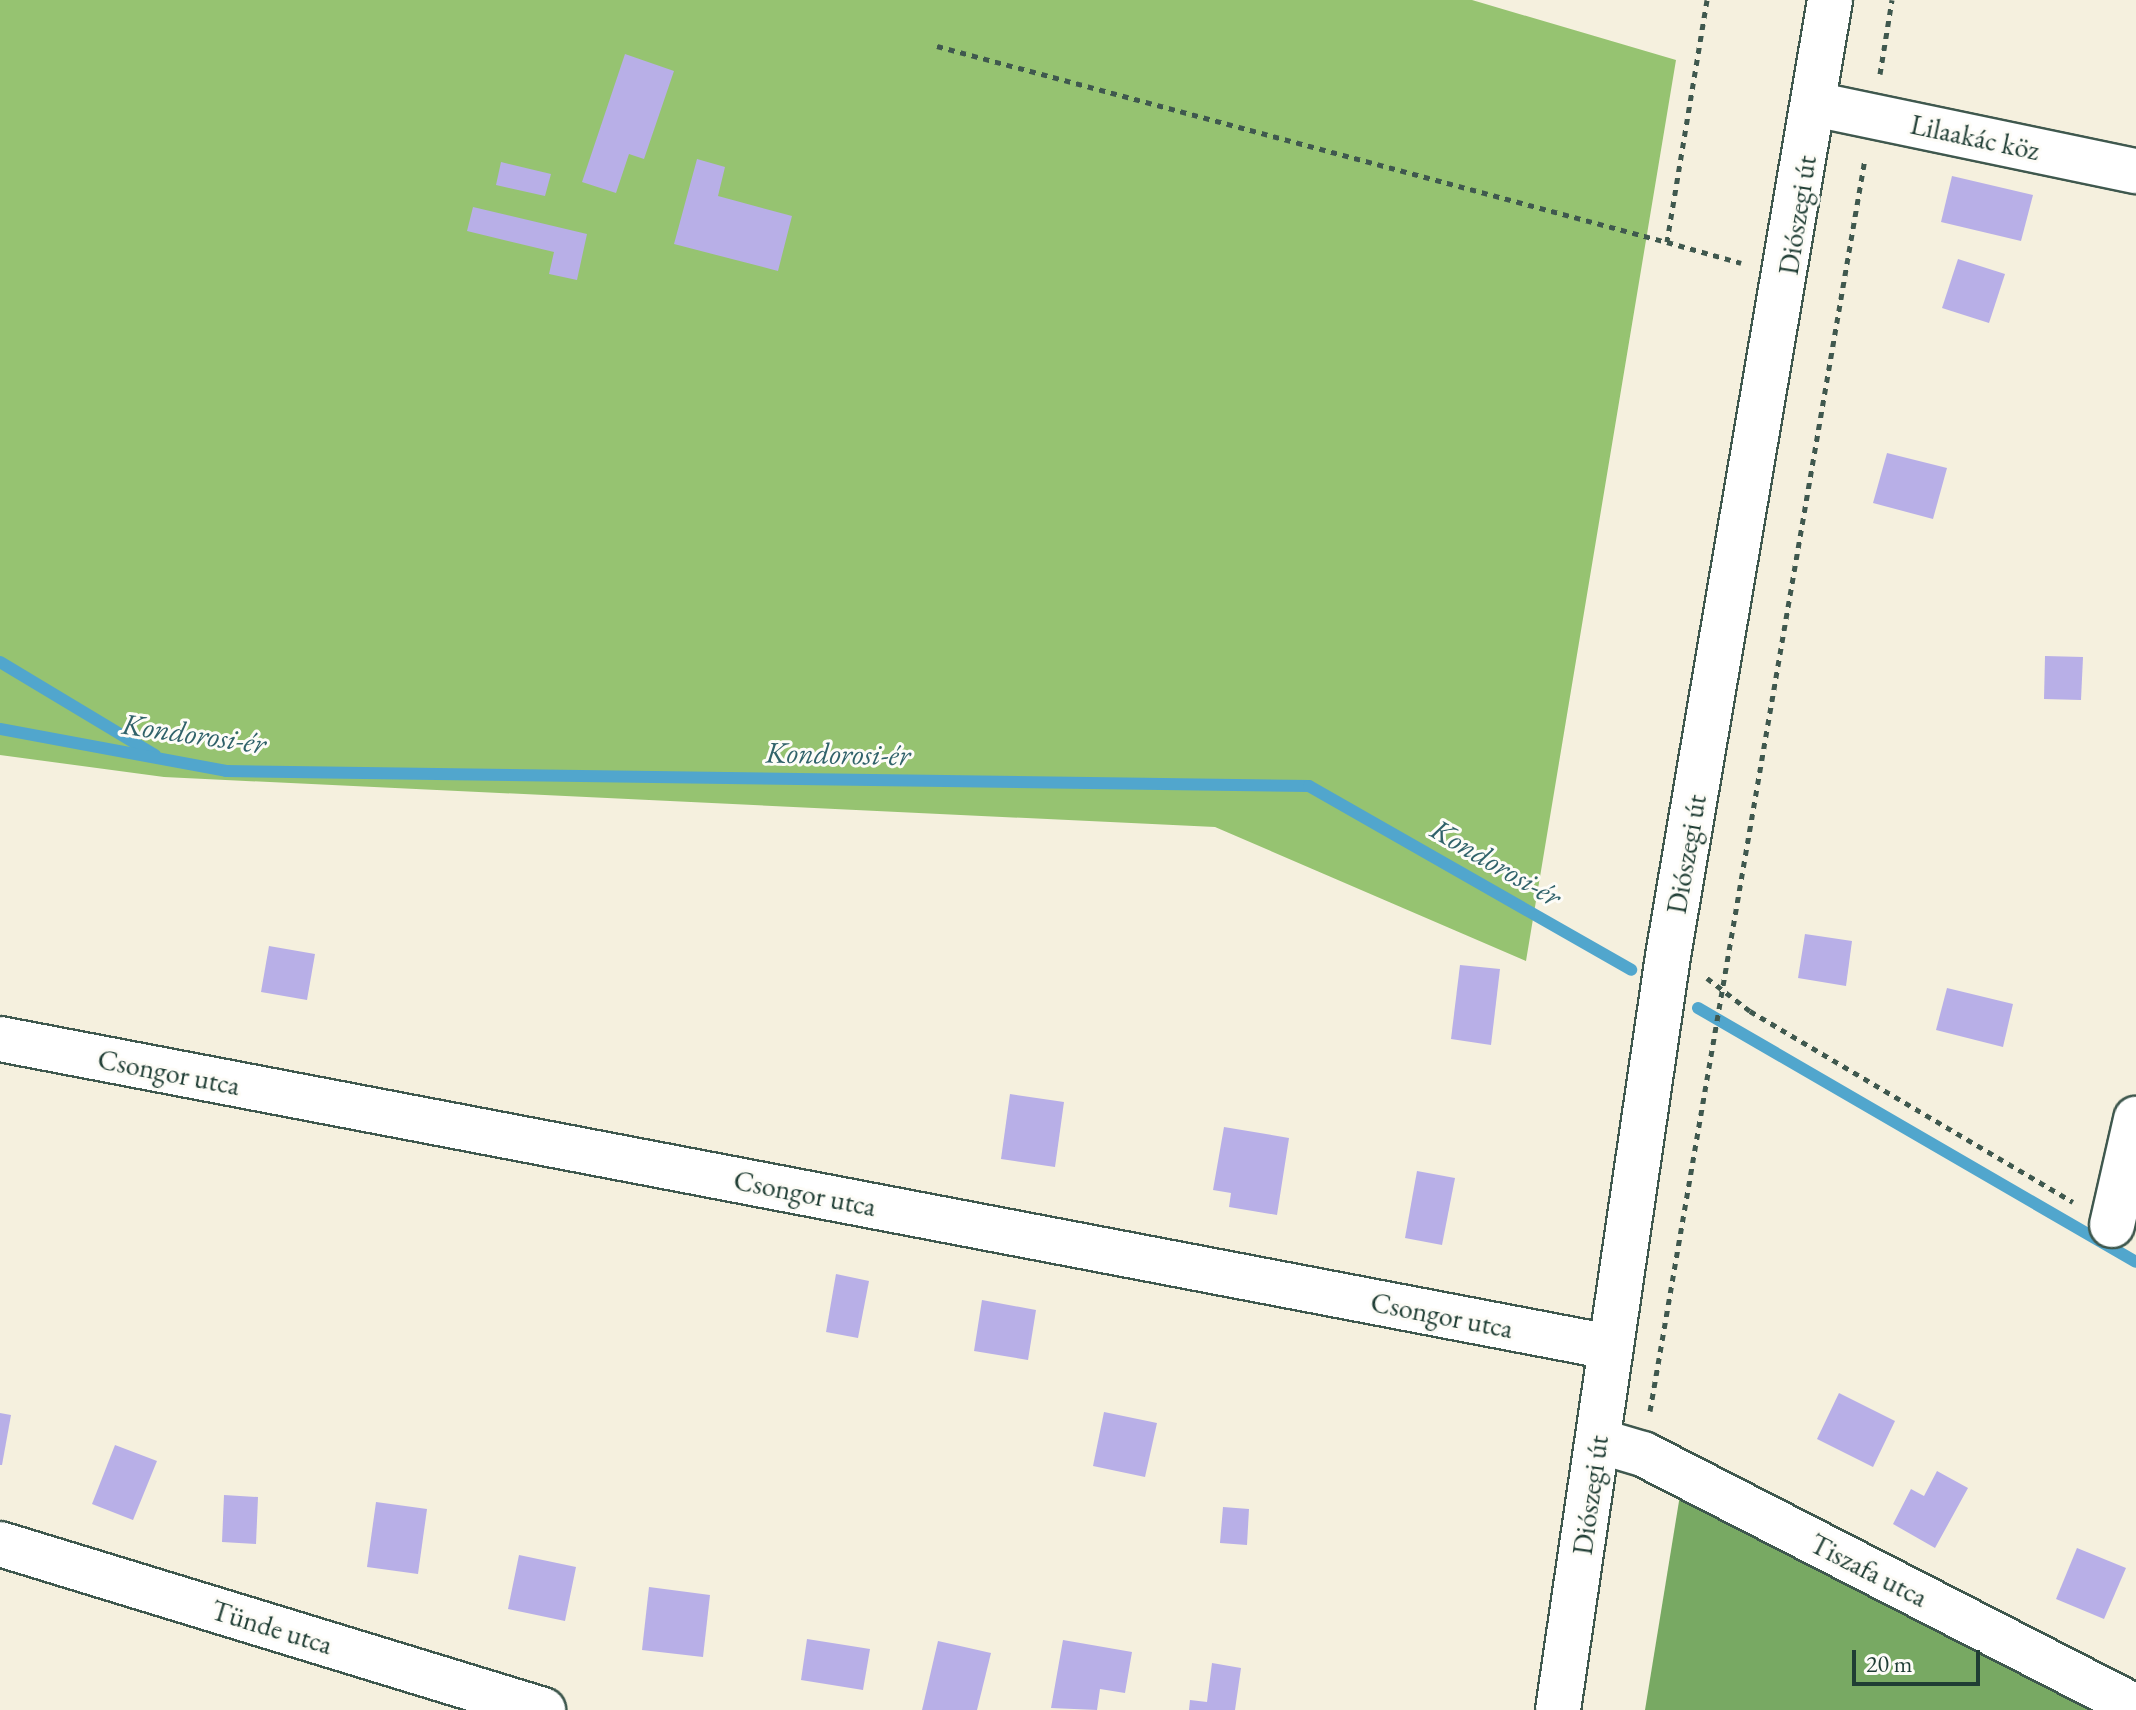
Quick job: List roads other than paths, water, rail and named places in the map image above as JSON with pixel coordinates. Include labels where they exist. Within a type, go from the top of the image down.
[{"type":"street","name":"Diószegi út","points":[[1558,1710],[1668,956],[1788,277],[1830,0]]},
{"type":"street","name":"Lilaakác köz","points":[[1814,104],[2136,171]]},
{"type":"street","name":"Csongor utca","points":[[0,1039],[1610,1347]]},
{"type":"street","points":[[2112,1225],[2136,1119]]},
{"type":"street","name":"Tiszafa utca","points":[[1599,1441],[1643,1454],[2136,1707]]},
{"type":"street","name":"Tünde utca","points":[[0,1544],[543,1710]]},
{"type":"waterway","points":[[0,662],[155,755]]},
{"type":"waterway","name":"Kondorosi-ér","points":[[0,729],[226,771],[1309,786],[1631,970]]},
{"type":"waterway","name":"Kondorosi-ér","points":[[1698,1008],[2136,1262]]}]
